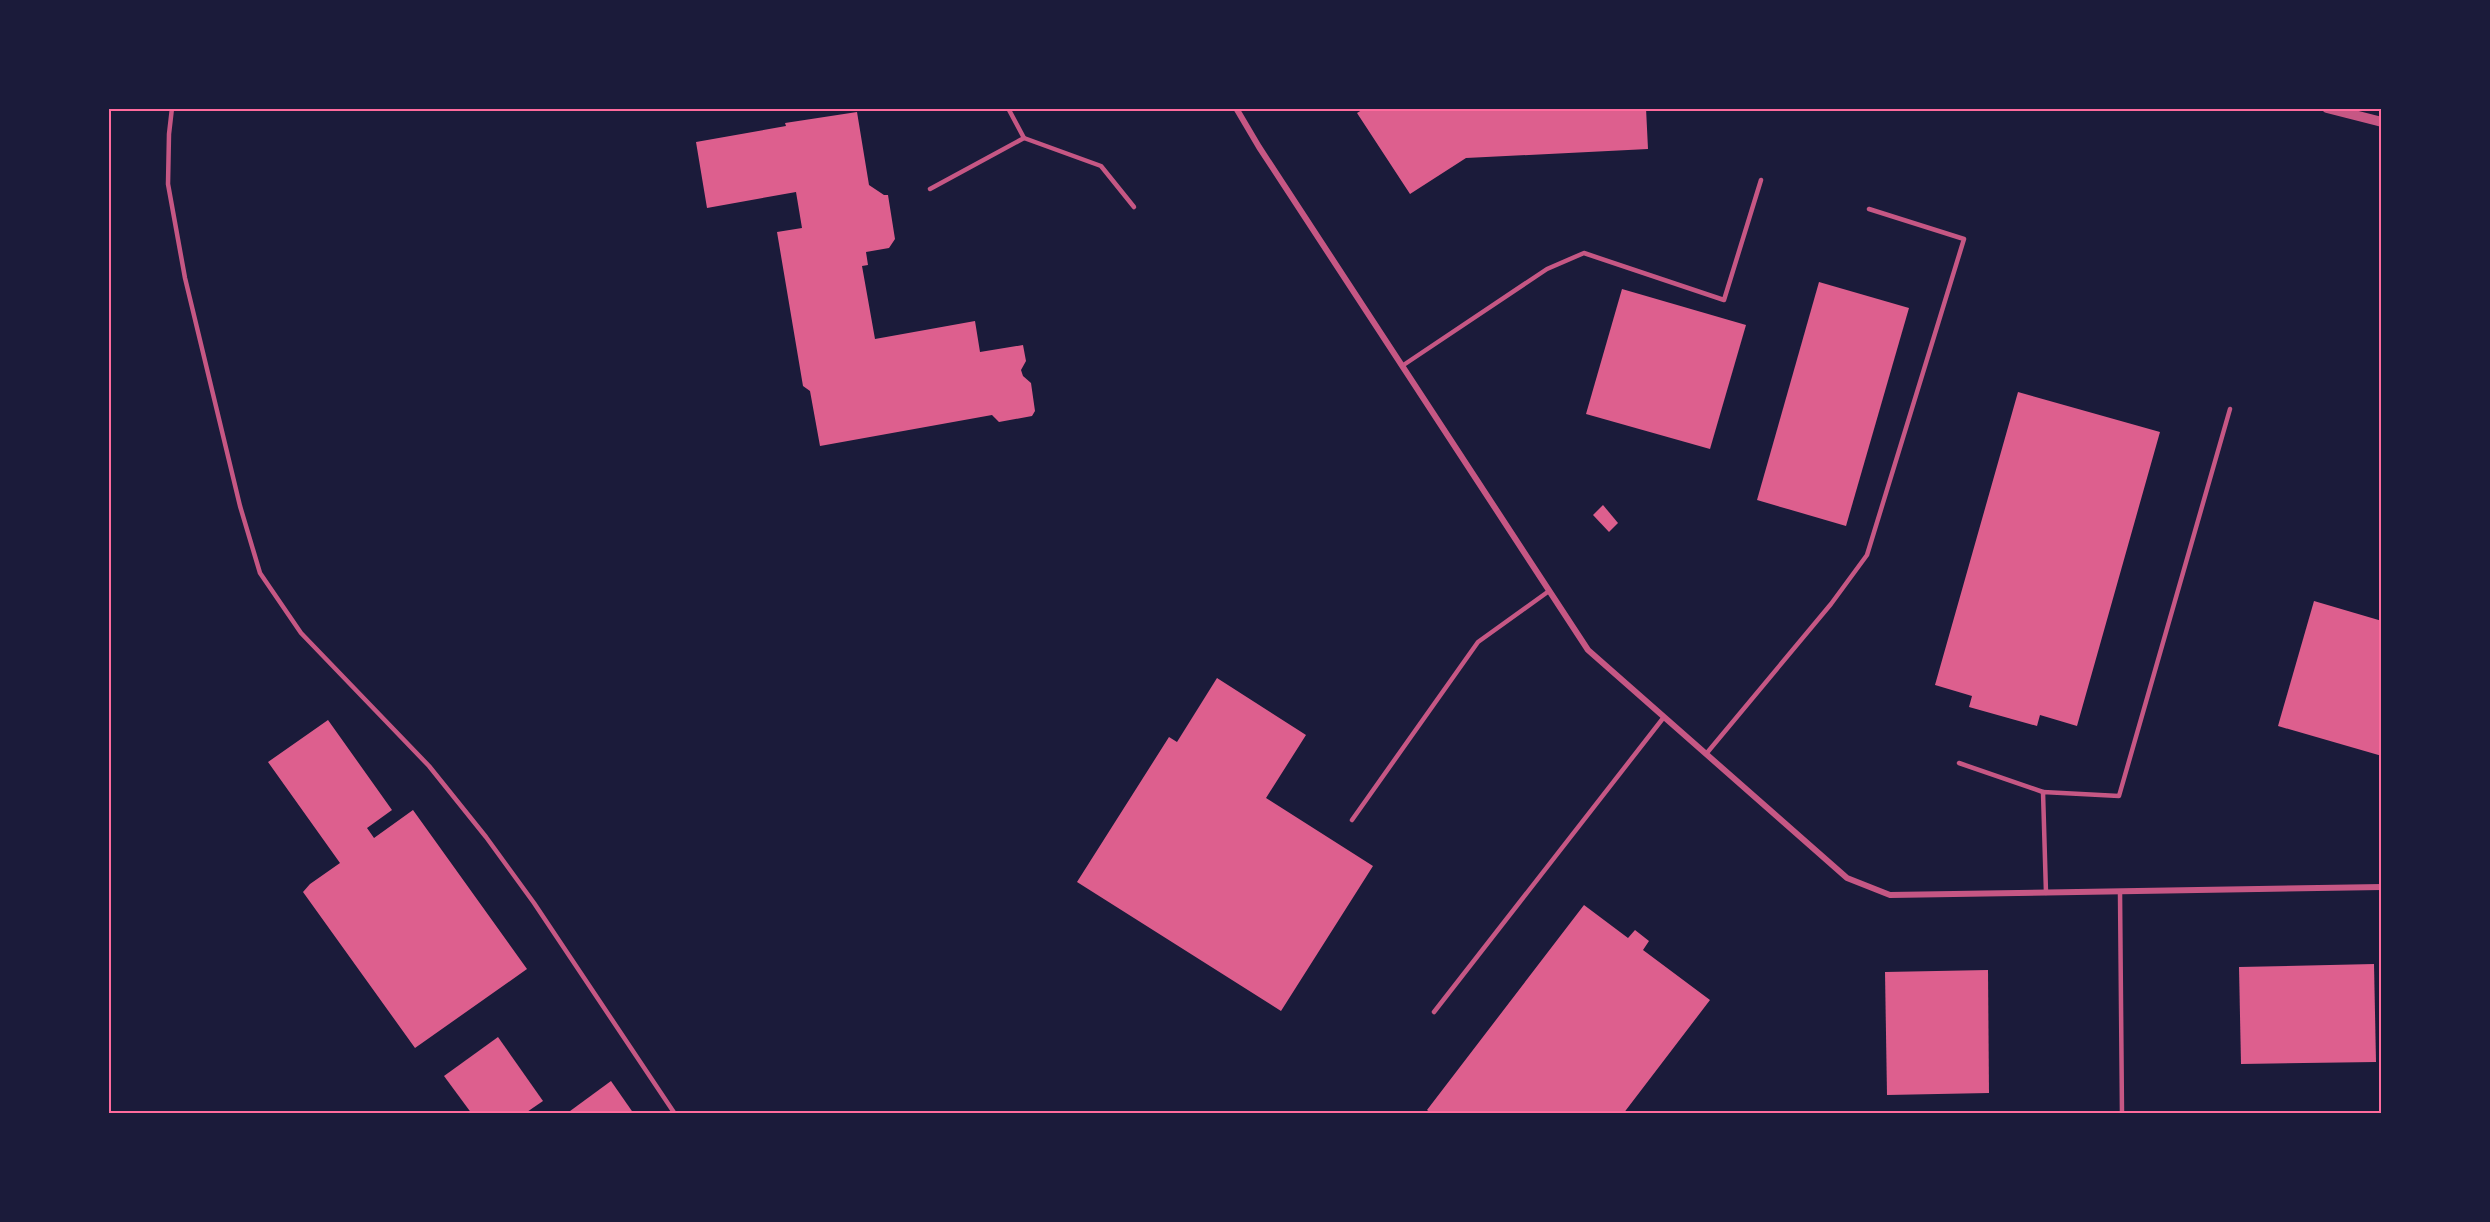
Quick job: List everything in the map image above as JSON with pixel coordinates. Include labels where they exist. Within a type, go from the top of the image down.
[{"type":"street","points":[[1236,108],[1401,366],[1588,650],[1847,878],[1890,895],[2382,887]]},
{"type":"street","points":[[2327,108],[2382,122]]},
{"type":"lane","points":[[172,108],[168,134],[168,184],[185,278],[240,506],[260,573],[301,633],[429,766],[486,837],[534,903],[675,1114]]},
{"type":"lane","points":[[1008,108],[1024,138],[1101,166],[1134,207]]},
{"type":"lane","points":[[930,189],[1024,138]]},
{"type":"lane","points":[[1401,366],[1547,269],[1584,253],[1724,300],[1761,180]]},
{"type":"lane","points":[[1706,754],[1831,604],[1867,555],[1964,239],[1869,209]]},
{"type":"lane","points":[[1959,763],[2043,792],[2119,796],[2230,409]]},
{"type":"lane","points":[[1352,820],[1478,642],[1549,591]]},
{"type":"lane","points":[[1434,1012],[1664,717]]},
{"type":"lane","points":[[2043,792],[2046,893]]},
{"type":"lane","points":[[2120,892],[2122,1114]]},
{"type":"building","points":[[1365,108],[1646,108],[1648,149],[1466,158],[1410,194],[1357,113]]},
{"type":"building","points":[[857,112],[869,185],[884,195],[888,195],[895,239],[889,248],[866,252],[868,265],[862,266],[875,339],[975,321],[980,352],[1023,345],[1026,361],[1021,370],[1023,376],[1031,383],[1035,411],[1032,416],[999,422],[992,415],[820,446],[810,391],[803,386],[777,232],[802,228],[796,192],[707,208],[696,142],[786,126],[785,123]]},
{"type":"building","points":[[1819,282],[1909,308],[1846,526],[1757,500]]},
{"type":"building","points":[[1622,289],[1746,325],[1710,449],[1586,414]]},
{"type":"building","points":[[2018,392],[2160,432],[2077,726],[2040,715],[2037,726],[1969,707],[1972,696],[1935,685]]},
{"type":"building","points":[[1603,505],[1618,523],[1609,532],[1593,515]]},
{"type":"building","points":[[2314,601],[2382,621],[2382,756],[2278,726]]},
{"type":"building","points":[[1217,678],[1306,735],[1266,798],[1373,866],[1281,1011],[1077,882],[1169,737],[1177,742]]},
{"type":"building","points":[[328,720],[392,810],[367,828],[374,838],[413,810],[527,969],[415,1048],[303,892],[310,884],[340,863],[268,762]]},
{"type":"building","points":[[1584,905],[1628,938],[1635,930],[1649,941],[1643,950],[1710,1000],[1623,1114],[1432,1114],[1427,1110]]},
{"type":"building","points":[[2374,964],[2376,1062],[2241,1064],[2239,967]]},
{"type":"building","points":[[1988,970],[1989,1093],[1887,1095],[1885,972]]},
{"type":"building","points":[[498,1037],[543,1101],[524,1114],[472,1114],[444,1076]]},
{"type":"building","points":[[611,1081],[634,1114],[566,1114]]}]
